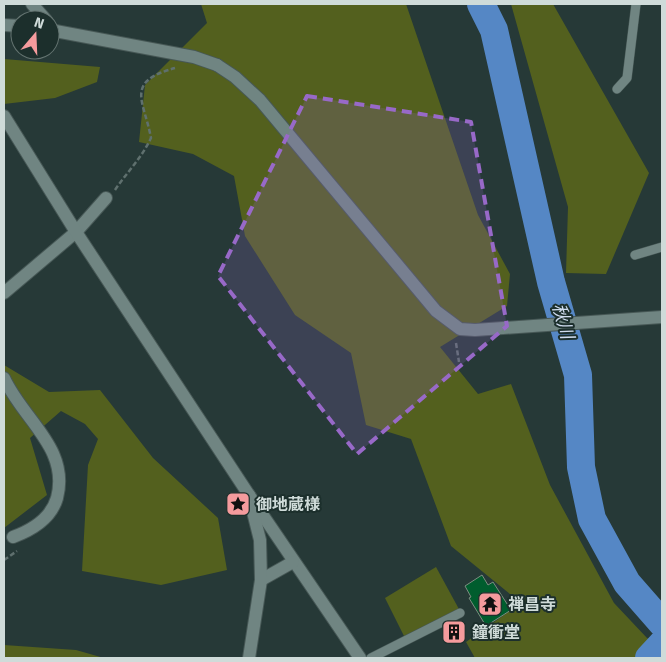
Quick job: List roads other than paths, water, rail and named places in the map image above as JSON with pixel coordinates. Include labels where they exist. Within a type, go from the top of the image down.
[{"type":"street","points":[[60,31],[194,57],[217,65],[234,77],[260,100],[436,312],[460,329],[490,330],[662,317]]},
{"type":"street","points":[[4,116],[76,232],[248,495],[360,658]]},
{"type":"street","points":[[4,293],[76,232],[106,198]]},
{"type":"street","points":[[4,378],[20,406],[49,444],[58,463],[61,482],[54,507],[46,517],[32,530],[13,537]]},
{"type":"street","points":[[248,495],[260,540],[261,580],[249,658]]},
{"type":"street","points":[[261,580],[293,562]]},
{"type":"lane","points":[[617,89],[627,78],[636,4]]},
{"type":"lane","points":[[634,255],[662,247]]},
{"type":"lane","points":[[370,658],[460,613]]},
{"type":"waterway","name":"秋川","points":[[481,4],[494,30],[551,282],[578,375],[581,467],[592,519],[627,583],[662,623]]},
{"type":"waterway","points":[[649,658],[662,644]]},
{"type":"place","name":"御地蔵様","points":[[238,504]]},
{"type":"place","name":"禅昌寺","points":[[490,604]]},
{"type":"place","name":"鐘衝堂","points":[[454,632]]}]
